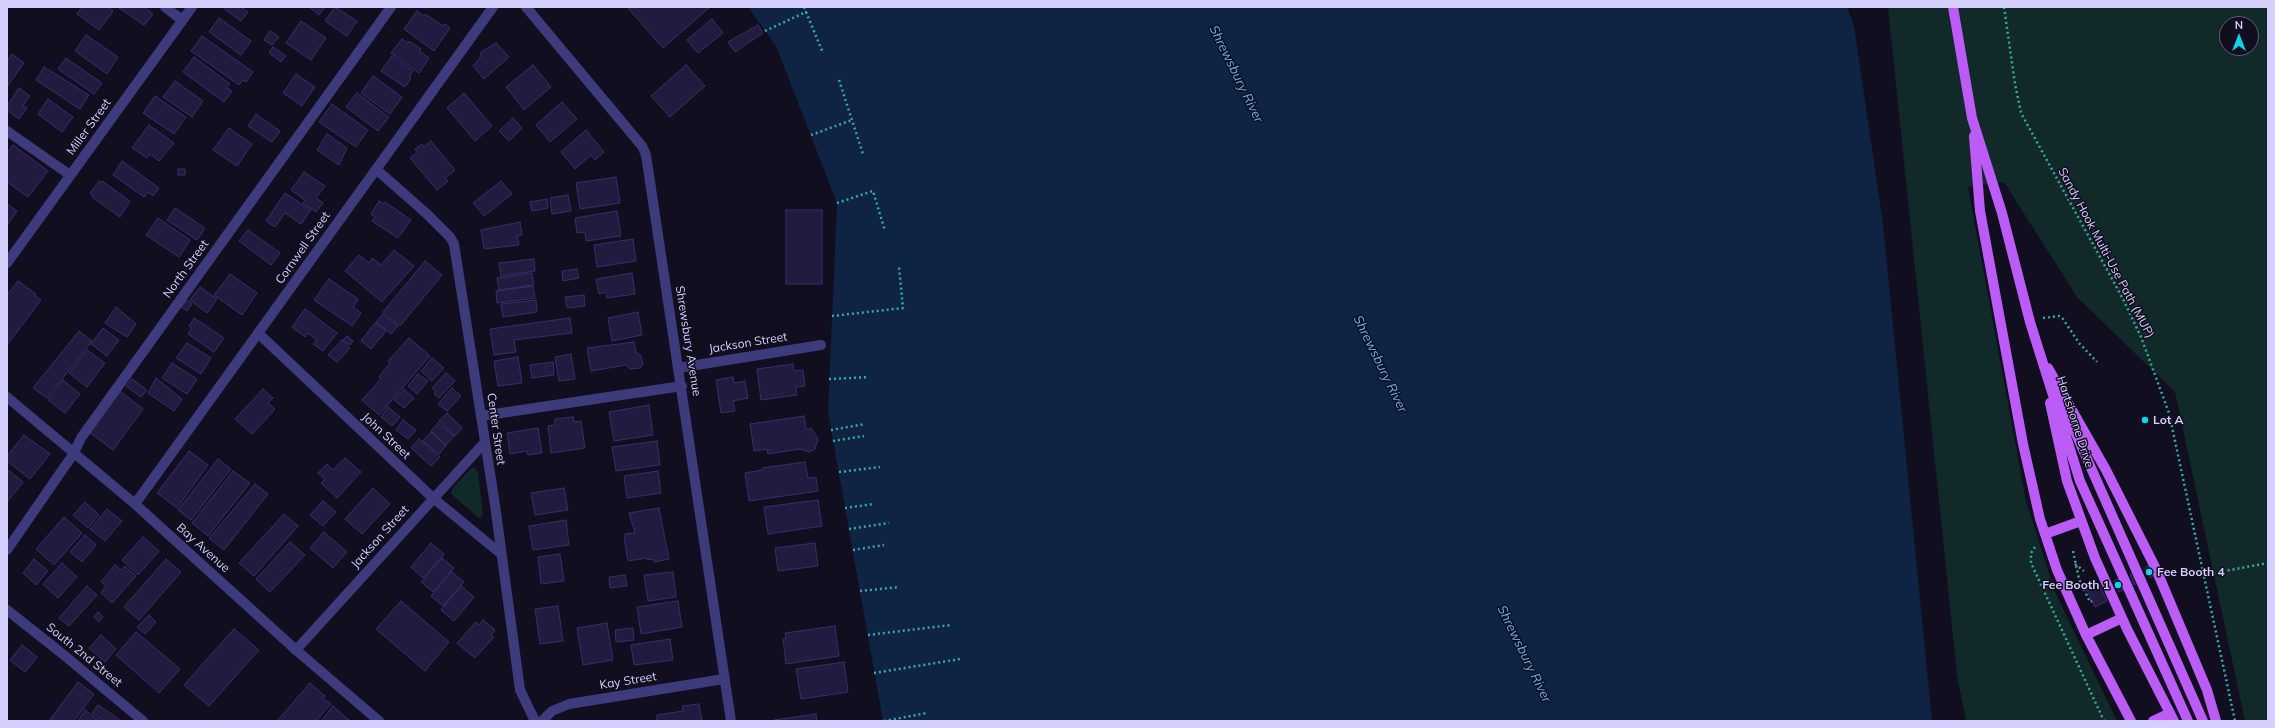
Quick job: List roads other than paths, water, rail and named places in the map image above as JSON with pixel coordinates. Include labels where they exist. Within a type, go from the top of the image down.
[{"type":"main road","name":"Hartshorne Drive","points":[[1952,7],[1972,118],[1981,218],[2023,444],[2045,534],[2057,570],[2086,635],[2131,721]]},
{"type":"main road","name":"Hartshorne Drive","points":[[1972,118],[2002,213],[2040,354],[2080,481],[2188,721]]},
{"type":"main road","points":[[2040,354],[2061,457],[2081,521],[2122,618],[2172,717],[2153,721]]},
{"type":"main road","points":[[2040,354],[2203,721]]},
{"type":"main road","points":[[2040,354],[2086,433],[2156,569],[2204,683],[2216,721]]},
{"type":"main road","points":[[2045,534],[2081,521]]},
{"type":"main road","points":[[2086,635],[2122,618]]},
{"type":"street","points":[[165,7],[182,20]]},
{"type":"street","name":"Miller Street","points":[[7,263],[192,7]]},
{"type":"street","name":"North Street","points":[[7,550],[74,453],[81,438],[391,7]]},
{"type":"street","name":"Cornwell Street","points":[[135,504],[259,334],[493,7]]},
{"type":"street","name":"Shrewsbury Avenue","points":[[528,8],[642,146],[646,155],[682,386],[731,721]]},
{"type":"street","points":[[7,130],[70,175]]},
{"type":"street","name":"Center Street","points":[[377,170],[427,214],[450,237],[454,244],[481,416],[520,690],[535,721]]},
{"type":"street","name":"John Street","points":[[259,334],[433,498],[500,553]]},
{"type":"street","name":"Jackson Street","points":[[678,368],[821,345]]},
{"type":"street","points":[[481,416],[682,386]]},
{"type":"street","name":"Bay Avenue","points":[[7,397],[135,504],[296,650],[379,721]]},
{"type":"street","name":"Jackson Street","points":[[296,650],[484,443]]},
{"type":"street","name":"South 2nd Street","points":[[7,610],[143,721]]},
{"type":"street","name":"Kay Street","points":[[542,721],[552,711],[569,704],[724,679]]},
{"type":"water","name":"Shrewsbury River","points":[[748,7],[1847,7],[1854,26],[1883,224],[1932,721],[883,721],[828,412],[837,203],[776,46]]},
{"type":"place","name":"Lot A","points":[[2145,420]]},
{"type":"place","name":"Fee Booth 4","points":[[2149,572]]},
{"type":"place","name":"Fee Booth 1","points":[[2118,585]]}]
